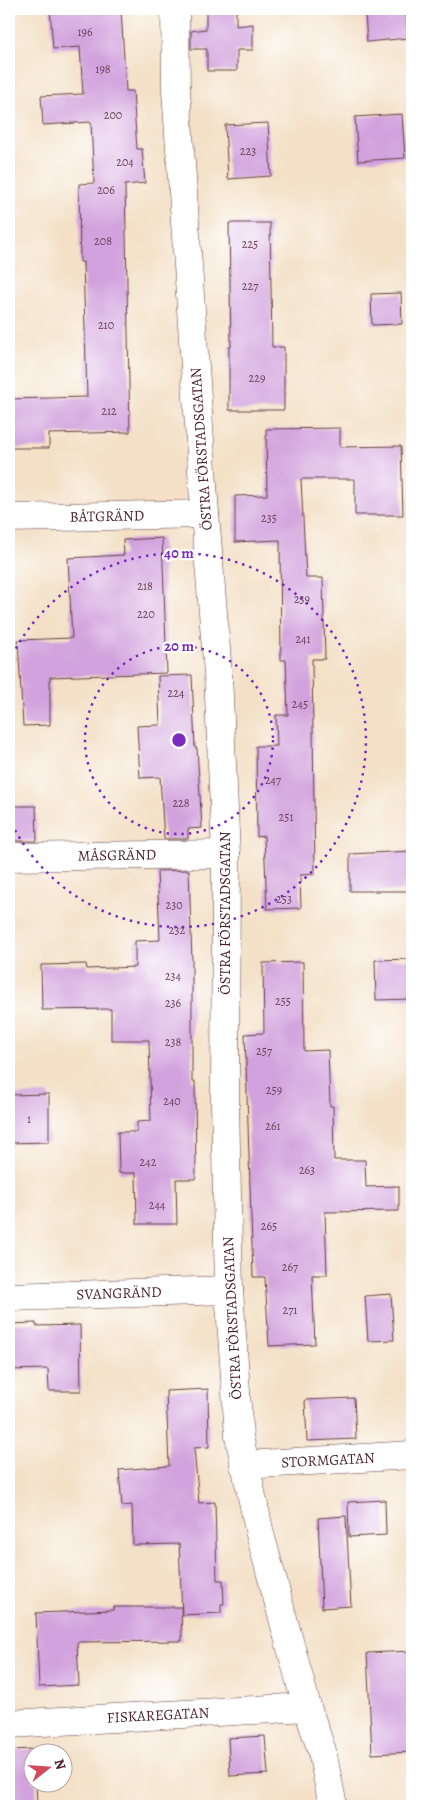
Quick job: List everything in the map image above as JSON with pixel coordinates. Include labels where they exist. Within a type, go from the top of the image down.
[{"type":"street","name":"ÖSTRA FÖRSTADSGATAN","points":[[175,9],[176,90],[218,674],[226,854],[225,1102],[229,1290],[239,1436],[260,1534],[307,1707],[322,1751],[333,1806]]},
{"type":"street","name":"BÅTGRÄND","points":[[9,518],[205,514]]},
{"type":"street","name":"MÅSGRÄND","points":[[9,856],[226,854]]},
{"type":"street","name":"SVANGRÄND","points":[[9,1297],[229,1290]]},
{"type":"street","name":"STORMGATAN","points":[[244,1465],[412,1454]]},
{"type":"street","name":"FISKAREGATAN","points":[[9,1724],[307,1707]]},
{"type":"building","points":[[50,9],[121,9],[126,91],[133,91],[137,149],[142,149],[145,183],[125,185],[130,432],[49,434],[49,448],[9,448],[9,399],[87,397],[83,262],[80,262],[79,184],[94,183],[91,122],[43,125],[41,96],[83,94],[80,47],[53,49]]},
{"type":"building","points":[[206,9],[236,9],[236,26],[253,24],[253,50],[237,50],[237,71],[207,71],[207,49],[191,49],[191,31],[206,29]]},
{"type":"building","points":[[406,10],[408,38],[367,42],[365,14]]},
{"type":"building","points":[[402,114],[405,158],[358,161],[355,117]]},
{"type":"building","points":[[268,123],[271,176],[228,179],[225,125]]},
{"type":"building","points":[[229,223],[270,223],[272,347],[284,347],[284,410],[229,410],[229,347],[231,347]]},
{"type":"building","points":[[401,293],[402,324],[372,325],[371,294]]},
{"type":"building","points":[[340,428],[340,447],[401,446],[403,515],[355,515],[355,479],[301,479],[306,578],[323,578],[325,659],[312,659],[315,874],[300,875],[301,908],[267,909],[264,836],[257,837],[256,746],[277,746],[276,715],[288,715],[286,660],[281,660],[280,540],[235,542],[235,496],[267,495],[266,429]]},
{"type":"building","points":[[162,538],[167,673],[50,677],[50,725],[23,726],[18,640],[72,638],[68,558],[124,555],[123,540]]},
{"type":"building","points":[[192,675],[195,748],[197,748],[202,828],[188,829],[188,839],[164,839],[160,777],[140,778],[137,726],[160,725],[158,676]]},
{"type":"building","points":[[9,806],[36,806],[37,841],[9,841]]},
{"type":"building","points":[[412,851],[412,891],[350,891],[350,854]]},
{"type":"building","points":[[189,870],[192,962],[192,1081],[195,1081],[196,1179],[176,1179],[177,1224],[137,1224],[136,1173],[119,1173],[118,1132],[137,1132],[137,1122],[151,1121],[149,1040],[111,1040],[111,1009],[42,1010],[41,965],[86,964],[87,969],[135,967],[135,941],[160,940],[157,871]]},
{"type":"building","points":[[411,959],[412,999],[376,1000],[375,960]]},
{"type":"building","points":[[303,962],[304,1051],[328,1050],[330,1106],[333,1106],[334,1160],[365,1160],[366,1187],[399,1186],[399,1211],[325,1212],[327,1275],[312,1275],[315,1344],[269,1346],[265,1277],[253,1277],[245,1034],[264,1033],[263,963]]},
{"type":"building","points":[[49,1094],[49,1142],[9,1143],[9,1095]]},
{"type":"building","points":[[391,1294],[394,1340],[368,1341],[365,1296]]},
{"type":"building","points":[[36,1323],[36,1326],[80,1325],[81,1391],[49,1391],[48,1369],[9,1370],[9,1324]]},
{"type":"building","points":[[208,1389],[209,1447],[194,1448],[199,1503],[215,1502],[217,1580],[223,1580],[224,1604],[221,1604],[221,1613],[182,1615],[179,1544],[133,1545],[132,1505],[122,1506],[119,1470],[169,1466],[166,1391]]},
{"type":"building","points":[[354,1398],[356,1439],[307,1441],[305,1400]]},
{"type":"building","points":[[385,1500],[386,1535],[349,1537],[348,1502]]},
{"type":"building","points":[[346,1516],[351,1606],[322,1608],[318,1518]]},
{"type":"building","points":[[113,1607],[181,1607],[182,1641],[77,1642],[79,1685],[39,1687],[36,1613],[113,1610]]},
{"type":"building","points":[[412,1651],[412,1688],[409,1688],[412,1752],[372,1754],[367,1653]]},
{"type":"building","points":[[265,1736],[268,1774],[230,1776],[228,1738]]},
{"type":"building","points":[[22,1749],[22,1792],[36,1792],[37,1806],[9,1806],[9,1750]]}]
